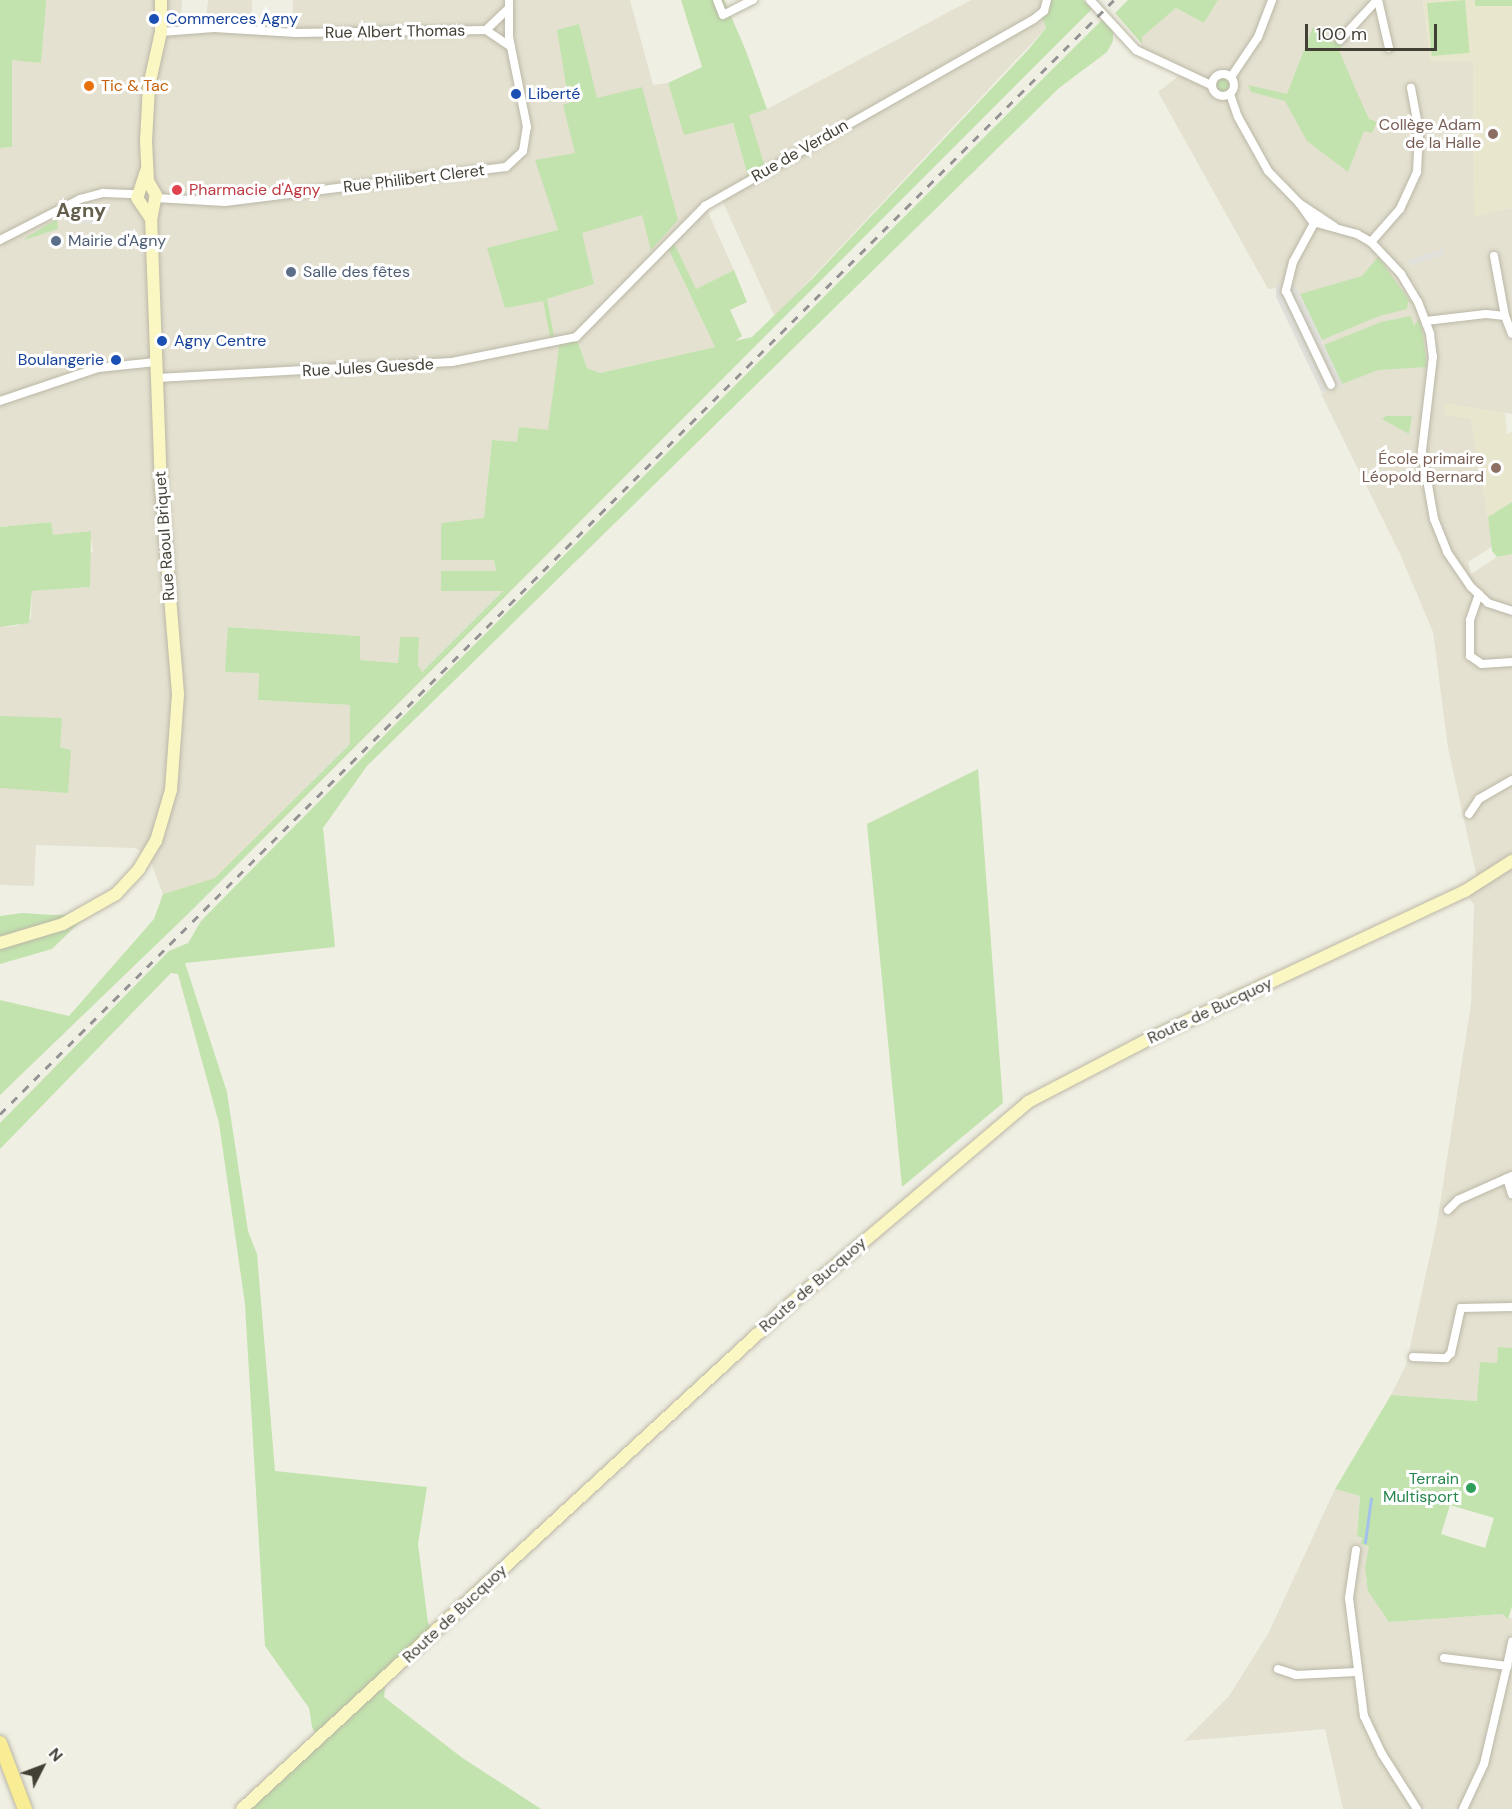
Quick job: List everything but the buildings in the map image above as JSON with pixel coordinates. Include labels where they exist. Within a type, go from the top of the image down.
[{"type":"main road","name":"Rue Raoul Briquet","points":[[0,944],[82,915],[116,894],[139,869],[164,824],[175,764],[178,694],[163,530],[152,220],[147,196],[146,170],[146,118],[161,32],[160,0]]},
{"type":"main road","name":"Route de Bucquoy","points":[[242,1809],[789,1305],[1028,1102],[1149,1039],[1471,888],[1512,861]]},
{"type":"main road","points":[[0,1743],[25,1809]]},
{"type":"street","points":[[506,11],[509,0]]},
{"type":"street","points":[[717,0],[723,15],[753,0]]},
{"type":"street","name":"Rue de Verdun","points":[[576,337],[705,206],[989,46],[1044,11],[1047,0]]},
{"type":"street","points":[[1231,77],[1258,37],[1272,0]]},
{"type":"street","points":[[1340,40],[1377,0]]},
{"type":"street","points":[[1377,0],[1389,48]]},
{"type":"street","points":[[1093,2],[1136,50],[1211,85],[1216,95],[1230,94]]},
{"type":"street","name":"Rue Albert Thomas","points":[[486,30],[506,11]]},
{"type":"street","name":"Rue Philibert Cleret","points":[[0,240],[80,199],[103,193],[225,202],[506,166],[519,156],[527,139],[506,11]]},
{"type":"street","name":"Rue Albert Thomas","points":[[161,32],[214,28],[296,33],[486,30],[510,46]]},
{"type":"street","points":[[1211,85],[1217,75],[1231,77]]},
{"type":"street","points":[[1230,94],[1234,86],[1231,77]]},
{"type":"street","points":[[1371,242],[1400,209],[1417,172],[1419,131],[1411,88]]},
{"type":"street","points":[[1230,94],[1263,164],[1299,203],[1316,221],[1371,242],[1409,285],[1426,321],[1433,357],[1430,407],[1422,451],[1426,491],[1447,552],[1488,603],[1512,611]]},
{"type":"street","points":[[1316,221],[1306,236],[1287,279],[1286,291],[1331,385]]},
{"type":"street","points":[[1494,256],[1504,316],[1512,333]]},
{"type":"street","points":[[1426,321],[1486,314],[1504,316]]},
{"type":"street","name":"Rue Jules Guesde","points":[[157,378],[452,362],[576,337]]},
{"type":"street","points":[[0,401],[98,368],[156,362]]},
{"type":"street","points":[[1479,594],[1470,620],[1470,656],[1482,664],[1512,662]]},
{"type":"street","points":[[1469,814],[1479,799],[1512,780]]},
{"type":"street","points":[[1448,1210],[1458,1200],[1510,1177],[1512,1194]]},
{"type":"street","points":[[1413,1357],[1446,1358],[1451,1353],[1461,1308],[1512,1307]]},
{"type":"street","points":[[1356,1550],[1350,1598],[1356,1672],[1371,1732],[1417,1809]]},
{"type":"street","points":[[1463,1809],[1484,1764],[1512,1642]]},
{"type":"street","points":[[1444,1658],[1507,1666]]},
{"type":"street","points":[[1278,1669],[1296,1675],[1356,1672]]},
{"type":"shaded area","points":[[46,0],[182,0],[180,30],[205,29],[208,0],[252,0],[251,31],[292,32],[293,0],[630,0],[653,85],[668,83],[684,134],[733,123],[749,180],[766,170],[748,115],[767,109],[971,0],[1045,0],[1042,17],[1046,28],[775,317],[721,198],[705,206],[734,270],[696,289],[677,267],[715,347],[600,373],[587,368],[576,337],[548,431],[519,427],[517,443],[492,440],[484,519],[442,523],[441,560],[494,560],[496,572],[441,571],[441,591],[504,590],[421,673],[418,665],[419,637],[400,637],[398,663],[360,660],[360,636],[228,627],[259,673],[258,700],[350,705],[350,744],[215,878],[163,894],[148,855],[135,848],[36,845],[34,886],[0,885],[0,627],[17,626],[31,618],[32,591],[89,587],[88,553],[93,552],[90,531],[53,536],[50,522],[0,527],[0,148],[12,147],[12,59],[41,63]]},
{"type":"shaded area","points":[[1218,0],[1423,0],[1430,60],[1473,60],[1474,216],[1512,208],[1512,414],[1478,409],[1444,415],[1471,418],[1493,546],[1468,562],[1471,574],[1497,557],[1512,554],[1512,1348],[1498,1348],[1497,1363],[1478,1401],[1391,1395],[1406,1365],[1437,1223],[1471,1004],[1474,905],[1465,891],[1478,883],[1448,748],[1433,632],[1400,554],[1321,394],[1342,383],[1296,286],[1268,289],[1158,92],[1181,74],[1141,53],[1142,37],[1176,8],[1204,23]]},
{"type":"shaded area","name":"Collège Adam de la Halle","points":[[1423,0],[1512,0],[1512,208],[1474,217],[1473,61],[1430,61]]},
{"type":"shaded area","points":[[103,79],[140,85],[138,94],[102,88]]},
{"type":"shaded area","points":[[92,201],[93,223],[71,225],[64,214]]},
{"type":"shaded area","points":[[1442,249],[1444,255],[1410,266],[1408,260]]},
{"type":"shaded area","points":[[1276,286],[1296,286],[1342,384],[1322,393],[1276,297]]},
{"type":"shaded area","name":"École primaire Léopold Bernard","points":[[1445,403],[1505,413],[1507,434],[1512,432],[1512,502],[1488,517],[1471,419],[1444,415]]},
{"type":"shaded area","points":[[1335,1489],[1360,1496],[1357,1535],[1369,1546],[1366,1580],[1389,1622],[1503,1614],[1512,1619],[1512,1809],[1343,1809],[1325,1729],[1184,1741],[1229,1696],[1268,1634]]},
{"type":"green space","points":[[0,0],[46,0],[46,5],[41,63],[12,60],[12,147],[0,148]]},
{"type":"green space","points":[[681,0],[724,0],[746,51],[767,109],[749,115],[766,170],[749,180],[733,123],[684,135],[668,83],[702,67]]},
{"type":"green space","points":[[1050,0],[1083,0],[1092,9],[189,913],[0,1095],[0,1000],[69,1016],[154,919],[163,894],[215,878],[350,744],[350,705],[258,700],[259,673],[225,672],[228,627],[360,636],[360,660],[398,663],[400,637],[419,637],[418,665],[422,672],[503,591],[441,591],[441,571],[496,571],[494,560],[441,560],[442,523],[484,518],[492,440],[517,442],[519,427],[548,430],[560,340],[576,337],[587,368],[600,373],[715,347],[668,248],[674,243],[696,289],[734,270],[747,302],[730,310],[742,336],[735,341],[752,337],[812,279],[1028,50],[1046,28],[1042,17],[1047,14]]},
{"type":"green space","points":[[1128,0],[1218,0],[1204,23],[1176,8],[1142,37],[1142,44],[1115,13]]},
{"type":"green space","points":[[1465,0],[1470,53],[1432,56],[1427,3]]},
{"type":"green space","points":[[1475,0],[1512,0],[1512,6],[1475,6]]},
{"type":"green space","points":[[1104,18],[1113,30],[1113,41],[1107,52],[1059,88],[367,766],[323,828],[335,947],[185,963],[227,1092],[248,1231],[257,1254],[275,1471],[427,1487],[418,1544],[428,1623],[436,1633],[386,1679],[384,1697],[461,1757],[541,1809],[242,1809],[319,1740],[312,1727],[309,1708],[265,1646],[245,1304],[219,1123],[178,974],[171,973],[0,1149],[0,1123],[169,951],[188,943],[201,921],[452,667]]},
{"type":"green space","points":[[579,24],[597,98],[642,87],[678,220],[651,250],[642,215],[582,233],[594,284],[547,299],[555,341],[551,342],[543,301],[505,308],[487,248],[558,230],[535,160],[575,153],[563,105],[569,103],[557,30]]},
{"type":"green space","points":[[1313,27],[1332,43],[1336,39],[1343,44],[1339,50],[1355,88],[1369,119],[1377,122],[1372,133],[1364,131],[1348,172],[1307,141],[1285,101],[1251,92],[1248,85],[1287,94]]},
{"type":"green space","points":[[1223,78],[1228,80],[1230,85],[1228,90],[1223,92],[1218,90],[1216,85],[1218,80]]},
{"type":"green space","points":[[57,219],[58,229],[24,240],[27,237]]},
{"type":"green space","points":[[1378,257],[1412,304],[1408,301],[1407,309],[1379,316],[1322,340],[1300,294],[1362,276]]},
{"type":"green space","points":[[1411,316],[1414,326],[1419,319],[1427,367],[1378,370],[1342,384],[1324,345],[1381,322]]},
{"type":"green space","points":[[1386,416],[1412,416],[1409,434],[1382,419]]},
{"type":"green space","points":[[1512,502],[1512,554],[1497,557],[1492,551],[1488,517]]},
{"type":"green space","points":[[51,522],[53,535],[91,531],[90,587],[32,591],[29,623],[0,627],[0,527]]},
{"type":"green space","points":[[0,716],[62,718],[60,747],[71,750],[68,793],[0,788]]},
{"type":"green space","points":[[978,769],[1003,1103],[902,1187],[867,824]]},
{"type":"green space","points":[[22,913],[88,914],[52,949],[0,964],[0,916]]},
{"type":"green space","points":[[1498,1347],[1512,1348],[1512,1606],[1508,1619],[1503,1614],[1389,1622],[1368,1591],[1365,1568],[1369,1546],[1361,1544],[1362,1538],[1357,1536],[1360,1496],[1335,1489],[1391,1395],[1477,1401],[1480,1362],[1497,1363]],"holes":[[[1450,1505],[1494,1518],[1485,1548],[1441,1534]]]},
{"type":"waterway","points":[[1365,1542],[1371,1498]]},
{"type":"railway","points":[[0,1114],[1114,0]]},
{"type":"place","name":"Commerces Agny","points":[[154,19]]},
{"type":"place","name":"Tic & Tac","points":[[89,86]]},
{"type":"place","name":"Liberté","points":[[516,94]]},
{"type":"place","name":"Collège Adam de la Halle","points":[[1493,134]]},
{"type":"place","name":"Pharmacie d'Agny","points":[[177,190]]},
{"type":"place","name":"Mairie d'Agny","points":[[56,241]]},
{"type":"place","name":"Salle des fêtes","points":[[291,272]]},
{"type":"place","name":"Agny Centre","points":[[162,341]]},
{"type":"place","name":"Boulangerie","points":[[116,360]]},
{"type":"place","name":"École primaire Léopold Bernard","points":[[1496,468]]},
{"type":"place","name":"Terrain Multisport","points":[[1471,1488]]},
{"type":"district","name":"Agny","points":[[81,210]]}]
